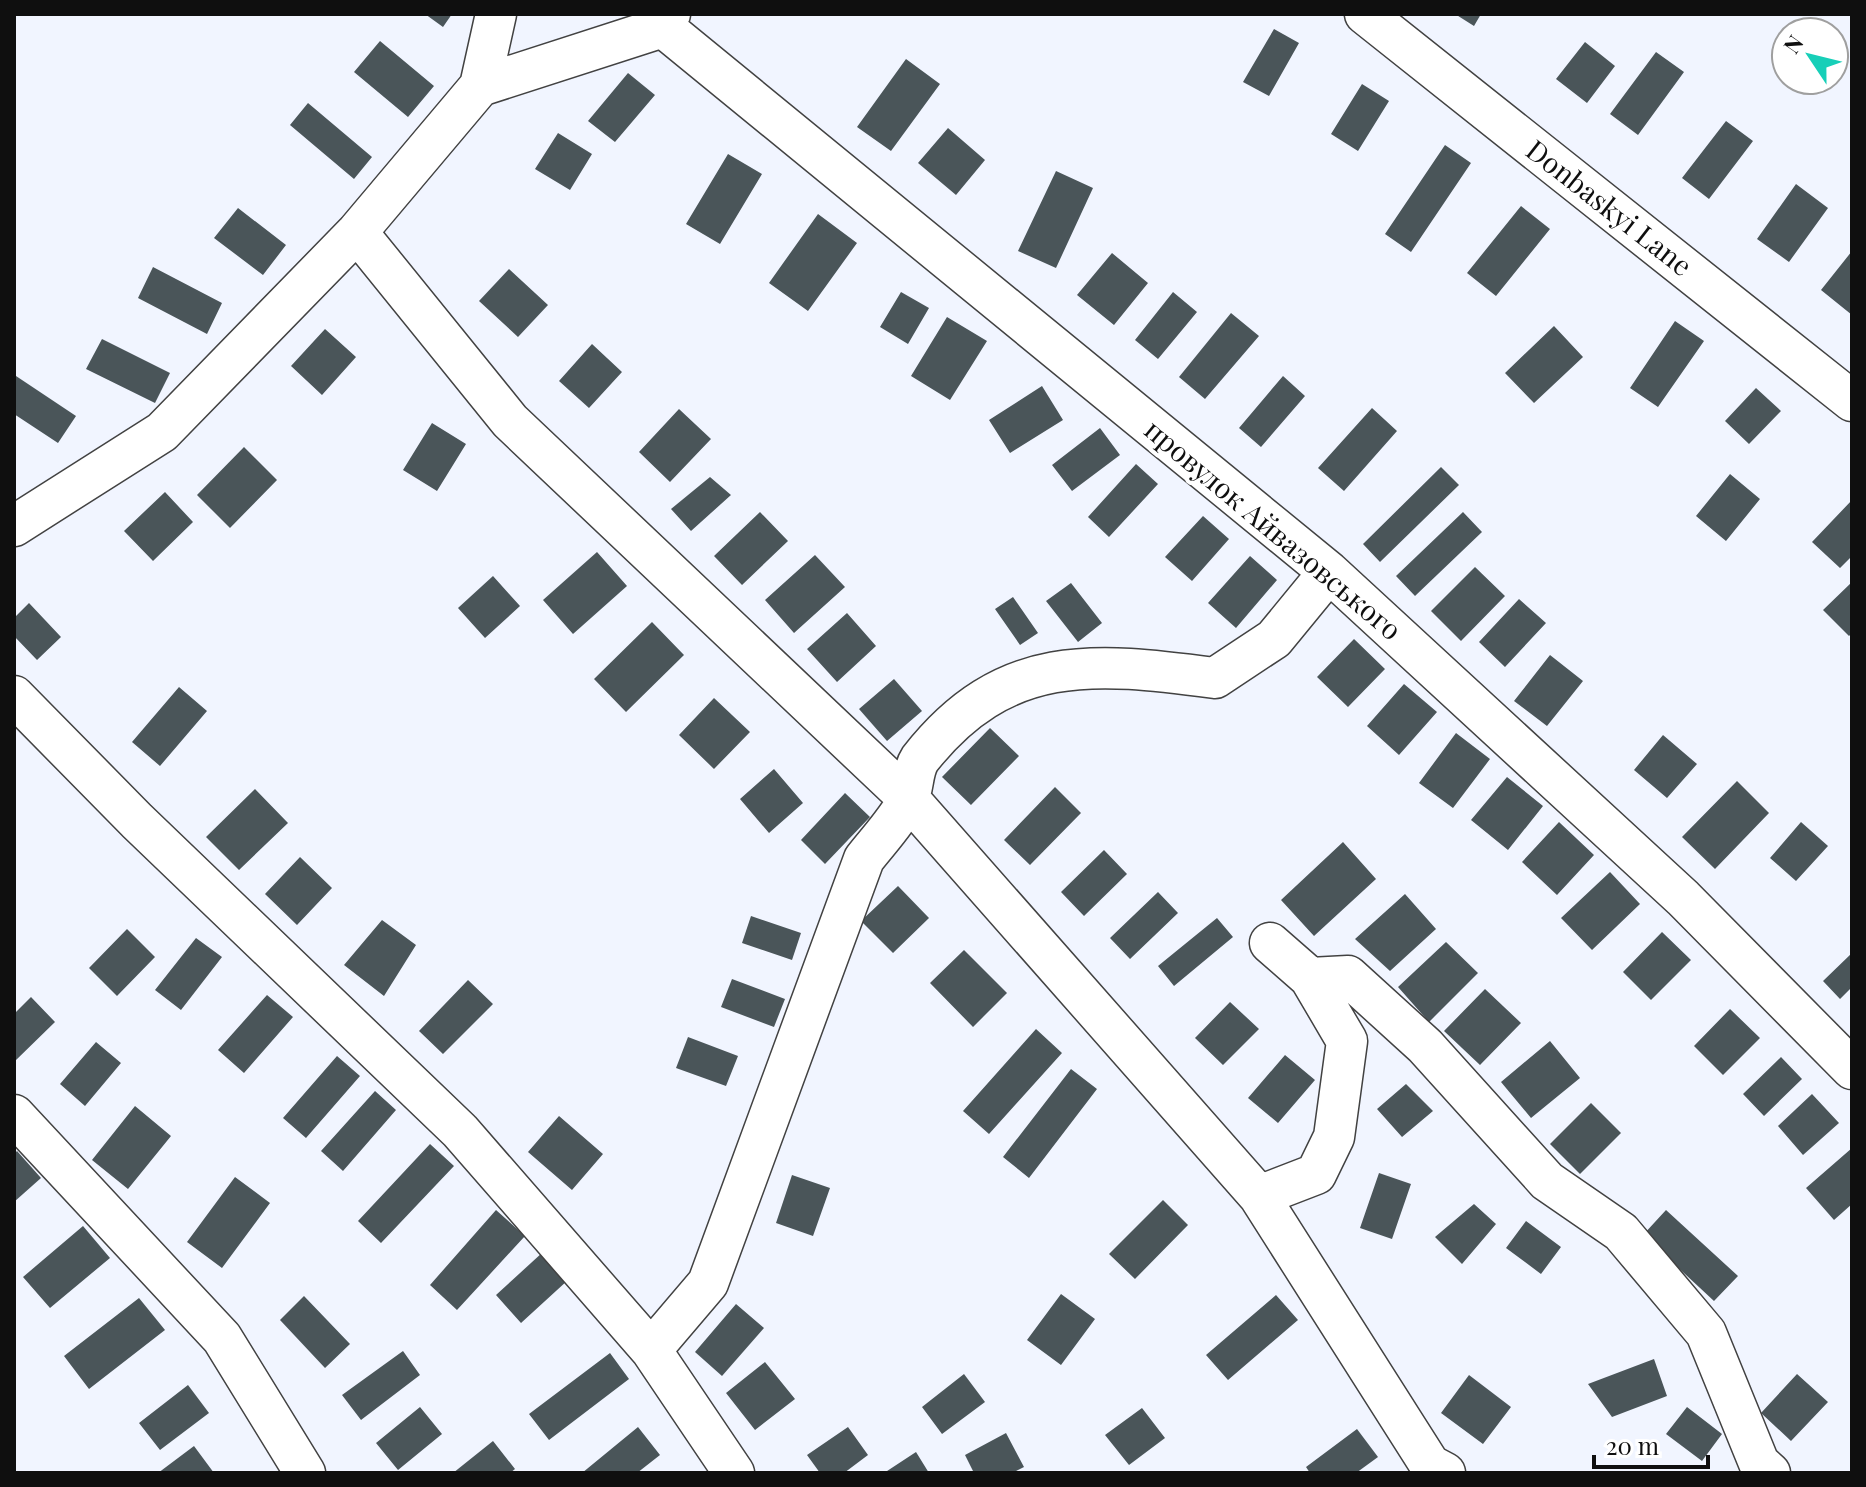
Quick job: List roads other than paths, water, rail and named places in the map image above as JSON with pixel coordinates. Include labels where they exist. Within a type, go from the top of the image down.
[{"type":"street","points":[[14,526],[162,432],[357,232],[480,86],[496,14]]},
{"type":"street","name":"Donbaskyi Lane","points":[[1365,14],[1852,401]]},
{"type":"street","points":[[480,86],[666,20]]},
{"type":"street","name":"провулок Айвазовського","points":[[666,20],[1329,572],[1683,898],[1852,1069]]},
{"type":"street","points":[[357,232],[510,421],[909,799],[1259,1196],[1430,1465],[1445,1473]]},
{"type":"street","points":[[651,1350],[708,1283],[864,859],[909,799],[917,763],[953,723],[1006,685],[1056,670],[1124,666],[1215,678],[1274,639],[1329,572]]},
{"type":"street","points":[[14,696],[137,821],[460,1131],[651,1350],[734,1473]]},
{"type":"street","points":[[1259,1196],[1316,1174],[1334,1137],[1347,1041],[1310,978],[1270,943]]},
{"type":"street","points":[[1310,978],[1348,976],[1425,1046],[1547,1181],[1621,1232],[1706,1333],[1759,1463],[1770,1473]]},
{"type":"street","points":[[14,1115],[222,1338],[305,1473]]}]
